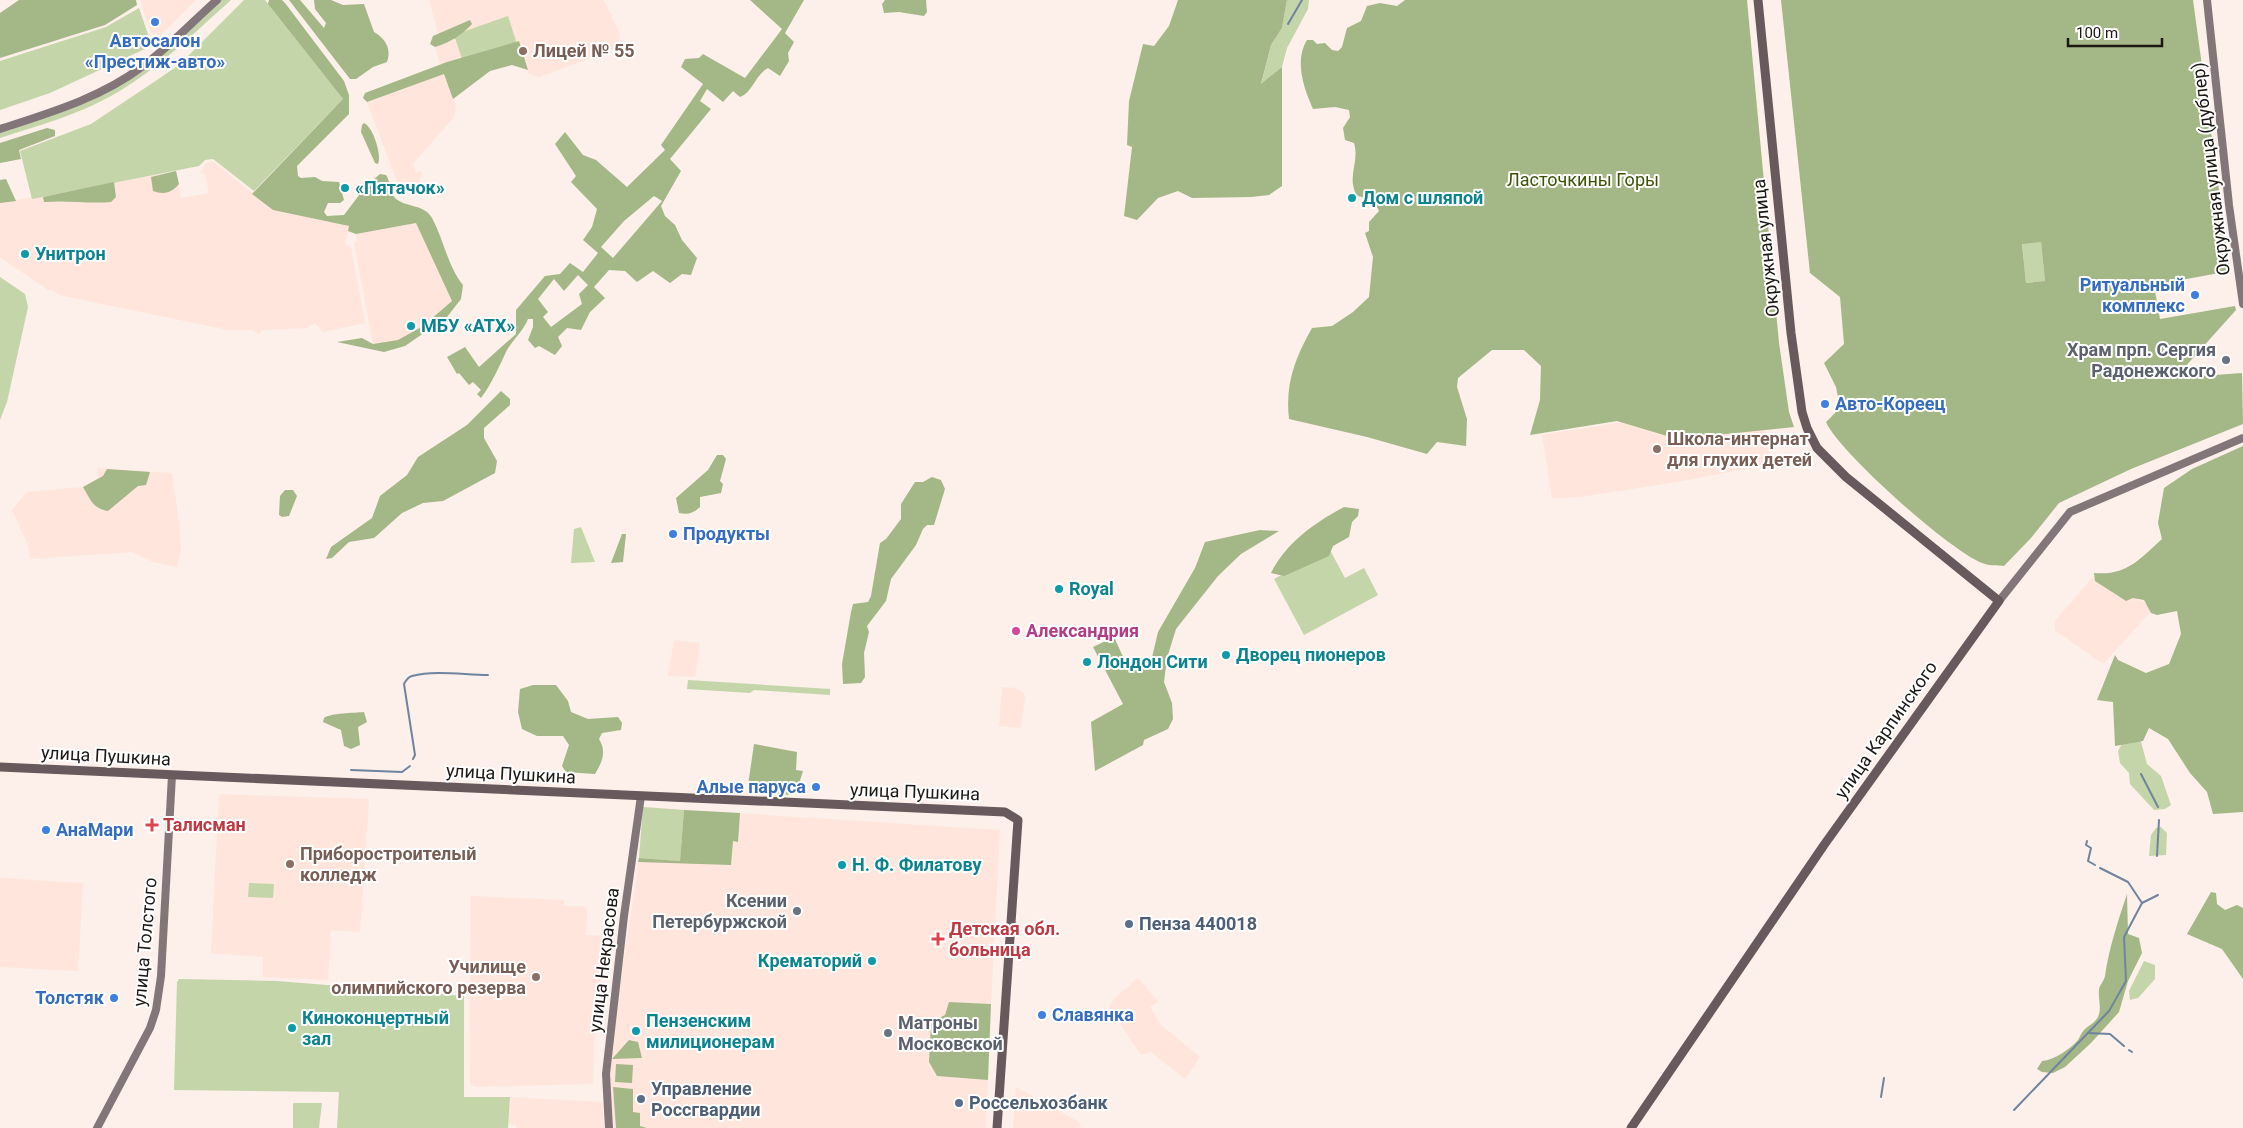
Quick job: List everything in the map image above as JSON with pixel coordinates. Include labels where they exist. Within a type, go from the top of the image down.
[{"type":"main road","name":"Окружная улица","points":[[1758,0],[1779,222],[1802,412],[1818,448],[1846,477],[1999,601]]},
{"type":"main road","name":"улица Карпинского","points":[[1631,1128],[1824,845],[1999,601]]},
{"type":"main road","name":"улица Пушкина","points":[[0,767],[1004,812],[1018,820],[997,1128]]},
{"type":"street","points":[[0,129],[58,110],[108,88],[149,62],[216,0]]},
{"type":"street","name":"Окружная улица (дублер)","points":[[2206,0],[2229,205],[2243,304]]},
{"type":"street","name":"улица Карпинского","points":[[1999,601],[2070,512],[2243,438]]},
{"type":"street","name":"улица Толстого","points":[[96,1128],[150,1028],[156,1010],[161,976],[172,775]]},
{"type":"street","name":"улица Некрасова","points":[[609,1128],[606,1074],[640,796]]},
{"type":"shaded area","points":[[140,0],[196,0],[160,36],[151,33]]},
{"type":"shaded area","name":"Лицей № 55","points":[[429,0],[604,0],[620,34],[617,48],[539,77],[529,74],[528,70],[512,65],[490,71],[453,99],[456,106],[454,117],[413,164],[416,173],[421,171],[422,176],[419,178],[423,191],[416,193],[415,191],[404,195],[401,192],[367,102],[444,74],[435,47],[438,33]]},
{"type":"shaded area","points":[[213,161],[273,210],[349,226],[345,244],[351,248],[365,323],[323,332],[315,323],[307,328],[262,330],[259,335],[253,330],[228,330],[59,295],[53,290],[48,290],[0,257],[0,203],[176,171],[181,198],[209,193],[205,174],[200,173],[206,163]]},
{"type":"shaded area","points":[[416,223],[452,301],[423,326],[398,340],[373,344],[354,243],[357,242],[356,234]]},
{"type":"shaded area","name":"Школа-интернат для глухих детей","points":[[1762,413],[1771,464],[1677,482],[1580,497],[1552,498],[1542,435],[1616,423]]},
{"type":"shaded area","points":[[97,468],[172,473],[180,530],[181,549],[177,567],[153,562],[132,552],[30,559],[29,547],[12,510],[27,492],[83,487],[98,478]]},
{"type":"shaded area","points":[[2094,576],[2154,608],[2103,664],[2055,630],[2055,621]]},
{"type":"shaded area","points":[[674,640],[700,643],[695,677],[668,676]]},
{"type":"shaded area","points":[[1002,687],[1015,688],[1023,692],[1025,697],[1021,728],[999,726]]},
{"type":"shaded area","name":"Приборостроителый колледж","points":[[219,794],[369,799],[360,932],[331,930],[328,980],[263,977],[263,957],[211,953]]},
{"type":"shaded area","points":[[643,807],[1000,830],[991,1004],[949,1002],[945,1015],[931,1022],[937,1076],[988,1080],[985,1128],[614,1128],[610,1101],[610,1055],[639,858]]},
{"type":"shaded area","points":[[0,878],[83,883],[78,971],[0,967]]},
{"type":"shaded area","name":"Училище олимпийского резерва","points":[[471,896],[564,900],[564,906],[583,906],[587,910],[586,935],[607,936],[595,1018],[593,1084],[475,1087],[470,1083]]},
{"type":"shaded area","points":[[1138,978],[1158,1002],[1150,1007],[1161,1025],[1200,1057],[1185,1079],[1151,1052],[1141,1055],[1109,1007],[1115,998]]},
{"type":"shaded area","points":[[1016,1087],[1079,1122],[1081,1128],[1013,1128]]},
{"type":"shaded area","points":[[510,1097],[602,1102],[604,1128],[516,1128],[516,1125],[509,1124]]},
{"type":"green space","points":[[19,0],[136,0],[137,5],[105,25],[0,58],[0,13]]},
{"type":"green space","points":[[220,0],[231,0],[174,51],[128,86],[85,109],[0,138],[0,133],[71,109],[122,84],[158,57]]},
{"type":"green space","points":[[244,0],[265,0],[343,99],[254,191],[213,159],[205,160],[199,166],[32,199],[20,151],[91,124],[154,82],[179,65]]},
{"type":"green space","points":[[269,0],[282,0],[285,3],[344,81],[349,95],[349,114],[297,166],[298,176],[301,178],[315,177],[322,181],[339,182],[344,200],[340,203],[328,203],[324,212],[327,216],[344,215],[366,186],[380,174],[386,175],[392,194],[396,199],[425,210],[432,218],[449,261],[463,285],[461,299],[447,317],[405,346],[384,352],[337,342],[362,338],[373,344],[398,340],[423,326],[452,301],[416,223],[356,234],[348,231],[349,226],[273,210],[252,194],[343,99],[268,4]]},
{"type":"green space","points":[[289,0],[300,0],[324,28],[326,23],[315,9],[314,0],[331,0],[343,5],[364,4],[374,32],[381,37],[388,48],[387,62],[373,67],[356,79],[350,79]]},
{"type":"green space","points":[[750,0],[804,0],[785,33],[794,42],[788,53],[789,61],[780,76],[768,68],[748,91],[740,97],[733,91],[723,102],[707,89],[700,101],[711,109],[670,159],[681,171],[661,206],[665,216],[675,225],[682,240],[697,258],[691,275],[682,274],[670,283],[653,271],[637,282],[625,271],[609,270],[594,287],[605,298],[590,312],[581,330],[567,328],[558,337],[562,346],[555,355],[539,346],[535,348],[528,340],[533,327],[533,319],[528,319],[508,348],[492,381],[481,398],[477,394],[481,390],[473,382],[469,385],[459,373],[457,374],[447,357],[465,347],[479,367],[516,334],[516,310],[545,276],[560,274],[570,263],[583,272],[598,253],[583,240],[592,227],[597,209],[571,182],[576,176],[555,144],[565,132],[583,155],[596,160],[627,187],[665,150],[661,145],[703,84],[681,67],[685,59],[699,58],[703,54],[745,78],[782,29]],"holes":[[[654,196],[662,201],[613,258],[601,247],[624,221]],[[578,275],[588,285],[579,294],[582,304],[551,327],[543,317],[548,312],[538,299],[554,279],[564,291]]]},
{"type":"green space","points":[[885,0],[926,0],[927,12],[924,16],[899,12],[884,13],[882,4]]},
{"type":"green space","points":[[1178,0],[1287,0],[1282,28],[1271,45],[1261,84],[1282,67],[1282,186],[1269,195],[1251,197],[1192,198],[1178,191],[1158,198],[1137,220],[1124,216],[1132,147],[1127,145],[1129,101],[1143,44],[1154,46],[1169,26]]},
{"type":"green space","points":[[1287,0],[1309,0],[1308,9],[1287,48],[1282,67],[1261,85],[1271,45],[1282,28]]},
{"type":"green space","name":"Ласточкины Горы","points":[[1405,0],[1747,0],[1779,343],[1789,412],[1794,427],[1677,439],[1617,421],[1530,435],[1540,400],[1541,366],[1524,350],[1492,350],[1458,378],[1457,387],[1467,419],[1466,446],[1437,442],[1427,454],[1367,437],[1289,419],[1290,383],[1296,361],[1312,328],[1332,326],[1353,312],[1369,297],[1373,257],[1365,233],[1369,231],[1369,222],[1379,211],[1373,199],[1357,196],[1354,189],[1354,143],[1345,140],[1343,128],[1350,117],[1349,110],[1335,107],[1313,109],[1306,93],[1302,75],[1301,57],[1303,48],[1307,40],[1313,40],[1317,44],[1325,43],[1332,50],[1338,51],[1342,47],[1347,28],[1361,21],[1367,6],[1380,3],[1397,6]]},
{"type":"green space","points":[[1781,0],[2193,0],[2230,271],[2154,285],[2160,319],[2235,306],[2236,310],[2175,378],[2242,373],[2243,424],[2131,469],[2059,503],[2031,538],[2004,566],[1985,564],[1970,557],[1949,542],[1898,501],[1851,455],[1826,422],[1840,408],[1836,387],[1824,363],[1844,344],[1840,297],[1810,273]],"holes":[[[2041,242],[2045,281],[2026,283],[2022,244]]]},
{"type":"green space","points":[[139,8],[149,37],[149,47],[50,93],[0,110],[0,61],[106,27]]},
{"type":"green space","points":[[508,16],[518,47],[464,65],[454,35]]},
{"type":"green space","points":[[470,20],[472,24],[455,38],[435,47],[430,44],[433,36]]},
{"type":"green space","points":[[519,41],[528,70],[512,65],[490,71],[453,99],[444,74],[367,102],[363,98],[365,93],[447,62]]},
{"type":"green space","points":[[364,123],[371,130],[376,142],[379,154],[378,164],[375,163],[361,132]]},
{"type":"green space","points":[[47,128],[55,130],[55,136],[19,150],[21,159],[0,163],[0,143]]},
{"type":"green space","points":[[176,171],[179,184],[176,187],[167,192],[153,191],[151,177]]},
{"type":"green space","points":[[6,179],[16,201],[0,203],[0,180]]},
{"type":"green space","points":[[114,182],[116,197],[111,202],[44,202],[43,197]]},
{"type":"green space","points":[[2041,242],[2045,281],[2026,283],[2022,243]]},
{"type":"green space","points":[[0,277],[25,294],[28,307],[7,402],[0,420]]},
{"type":"green space","points":[[501,391],[510,399],[510,405],[484,428],[484,438],[497,461],[495,473],[443,501],[423,503],[402,513],[374,538],[349,542],[332,558],[326,559],[331,547],[372,518],[380,496],[407,475],[418,457],[467,425]]},
{"type":"green space","points":[[2243,446],[2243,812],[2213,814],[2207,792],[2190,773],[2168,739],[2149,728],[2143,741],[2115,746],[2113,702],[2097,700],[2115,655],[2118,660],[2146,673],[2169,664],[2181,634],[2177,611],[2157,615],[2151,613],[2144,600],[2133,598],[2126,601],[2095,581],[2094,573],[2115,572],[2139,560],[2162,539],[2158,523],[2164,488],[2192,469]]},
{"type":"green space","points":[[717,455],[723,455],[726,459],[720,481],[723,484],[721,493],[700,497],[700,507],[698,509],[688,514],[679,513],[676,498],[708,470]]},
{"type":"green space","points":[[107,469],[150,472],[146,485],[138,486],[108,511],[95,506],[83,487],[103,476]]},
{"type":"green space","points":[[932,477],[941,480],[945,489],[934,525],[927,525],[923,529],[916,545],[891,579],[886,601],[867,626],[869,632],[864,653],[865,677],[861,683],[843,684],[842,664],[853,604],[868,602],[871,596],[880,543],[886,539],[901,519],[901,504],[915,482],[923,482]]},
{"type":"green space","points":[[285,490],[293,490],[297,496],[289,516],[282,517],[279,515],[280,496]]},
{"type":"green space","points":[[1344,507],[1359,509],[1358,516],[1352,522],[1349,537],[1333,546],[1329,556],[1284,576],[1271,573],[1277,562],[1293,543],[1312,527]]},
{"type":"green space","points":[[581,527],[595,562],[571,563],[574,529]]},
{"type":"green space","points":[[1260,530],[1279,531],[1241,554],[1218,576],[1176,629],[1167,658],[1164,682],[1172,703],[1173,719],[1168,729],[1144,740],[1143,745],[1095,771],[1091,722],[1123,704],[1093,647],[1114,637],[1130,672],[1150,666],[1158,632],[1195,568],[1205,542]]},
{"type":"green space","points":[[622,534],[626,534],[623,562],[611,563]]},
{"type":"green space","points":[[1330,550],[1345,578],[1364,568],[1378,595],[1304,635],[1274,579]]},
{"type":"green space","points":[[688,680],[830,689],[830,695],[754,690],[750,693],[687,689]]},
{"type":"green space","points":[[533,685],[556,685],[568,701],[571,712],[588,719],[618,717],[622,723],[621,730],[602,733],[599,739],[603,748],[603,757],[595,774],[566,772],[562,766],[569,745],[563,736],[537,736],[522,729],[518,712],[520,689]]},
{"type":"green space","points":[[364,712],[367,722],[358,727],[360,745],[351,749],[344,746],[341,730],[323,722],[327,716]]},
{"type":"green space","points":[[2140,738],[2147,764],[2161,776],[2171,805],[2165,809],[2154,810],[2130,784],[2129,773],[2120,763],[2118,751],[2123,742]]},
{"type":"green space","points":[[754,744],[797,752],[796,770],[803,771],[798,787],[792,791],[792,795],[747,792]]},
{"type":"green space","points":[[643,807],[684,810],[680,861],[639,858]]},
{"type":"green space","points":[[684,810],[740,813],[738,842],[733,841],[731,865],[638,862],[639,858],[680,861]]},
{"type":"green space","points":[[2161,827],[2167,833],[2166,855],[2149,856],[2151,835],[2156,828]]},
{"type":"green space","points":[[249,883],[274,884],[273,898],[248,897]]},
{"type":"green space","points":[[2211,892],[2216,893],[2217,904],[2225,910],[2237,905],[2243,908],[2243,979],[2222,949],[2187,934]]},
{"type":"green space","points":[[2127,894],[2128,934],[2139,938],[2142,953],[2128,981],[2119,1012],[2091,1043],[2065,1067],[2053,1073],[2042,1072],[2037,1069],[2042,1061],[2052,1059],[2067,1050],[2098,1017],[2100,1010],[2099,988],[2104,978],[2111,945]]},
{"type":"green space","points":[[2144,961],[2155,965],[2155,979],[2138,998],[2130,1000],[2129,991]]},
{"type":"green space","points":[[179,979],[277,981],[464,996],[464,1097],[510,1097],[508,1128],[337,1128],[339,1092],[174,1090],[177,982]]},
{"type":"green space","points":[[949,1002],[991,1004],[988,1080],[937,1076],[929,1062],[931,1022],[945,1015]]},
{"type":"green space","points":[[629,1040],[638,1042],[642,1058],[612,1059]]},
{"type":"green space","points":[[616,1064],[633,1065],[632,1083],[615,1082]]},
{"type":"green space","points":[[613,1087],[633,1089],[633,1112],[640,1113],[640,1126],[647,1128],[616,1128]]},
{"type":"green space","points":[[293,1103],[322,1103],[319,1128],[293,1128]]},
{"type":"waterway","points":[[1288,24],[1302,0]]},
{"type":"waterway","points":[[413,759],[415,755],[404,684],[407,679],[412,676],[431,673],[488,675]]},
{"type":"waterway","points":[[351,770],[402,772],[410,766]]},
{"type":"waterway","points":[[2141,774],[2158,807]]},
{"type":"waterway","points":[[2157,856],[2159,820]]},
{"type":"waterway","points":[[2087,841],[2086,845],[2091,848],[2088,861],[2095,865]]},
{"type":"waterway","points":[[2014,1110],[2109,1011],[2126,981],[2124,937],[2142,903],[2128,882],[2100,868]]},
{"type":"waterway","points":[[2142,903],[2158,895]]},
{"type":"waterway","points":[[2088,1033],[2110,1034],[2124,1046]]},
{"type":"waterway","points":[[1881,1097],[1884,1078]]},
{"type":"place","name":"Автосалон «Престиж-авто»","points":[[155,22]]},
{"type":"place","name":"Лицей № 55","points":[[523,51]]},
{"type":"place","name":"«Пятачок»","points":[[345,188]]},
{"type":"place","name":"Дом с шляпой","points":[[1352,198]]},
{"type":"place","name":"Унитрон","points":[[25,254]]},
{"type":"place","name":"Ритуальный комплекс","points":[[2195,295]]},
{"type":"place","name":"МБУ «АТХ»","points":[[411,326]]},
{"type":"place","name":"Храм прп. Сергия Радонежского","points":[[2226,360]]},
{"type":"place","name":"Авто-Кореец","points":[[1825,404]]},
{"type":"place","name":"Школа-интернат для глухих детей","points":[[1657,449]]},
{"type":"place","name":"Продукты","points":[[673,534]]},
{"type":"place","name":"Royal","points":[[1059,589]]},
{"type":"place","name":"Александрия","points":[[1016,631]]},
{"type":"place","name":"Дворец пионеров","points":[[1226,655]]},
{"type":"place","name":"Лондон Сити","points":[[1087,662]]},
{"type":"place","name":"Алые паруса","points":[[816,787]]},
{"type":"place","name":"Талисман","points":[[152,825]]},
{"type":"place","name":"АнаМари","points":[[46,830]]},
{"type":"place","name":"Приборостроителый колледж","points":[[290,864]]},
{"type":"place","name":"Н. Ф. Филатову","points":[[842,865]]},
{"type":"place","name":"Ксении Петербуржской","points":[[797,911]]},
{"type":"place","name":"Пенза 440018","points":[[1129,924]]},
{"type":"place","name":"Детская обл. больница","points":[[938,939]]},
{"type":"place","name":"Крематорий","points":[[872,961]]},
{"type":"place","name":"Училище олимпийского резерва","points":[[536,977]]},
{"type":"place","name":"Толстяк","points":[[114,998]]},
{"type":"place","name":"Славянка","points":[[1042,1015]]},
{"type":"place","name":"Киноконцертный зал","points":[[292,1028]]},
{"type":"place","name":"Пензенским милиционерам","points":[[636,1031]]},
{"type":"place","name":"Матроны Московской","points":[[888,1033]]},
{"type":"place","name":"Управление Россгвардии","points":[[641,1099]]},
{"type":"place","name":"Россельхозбанк","points":[[959,1103]]}]
